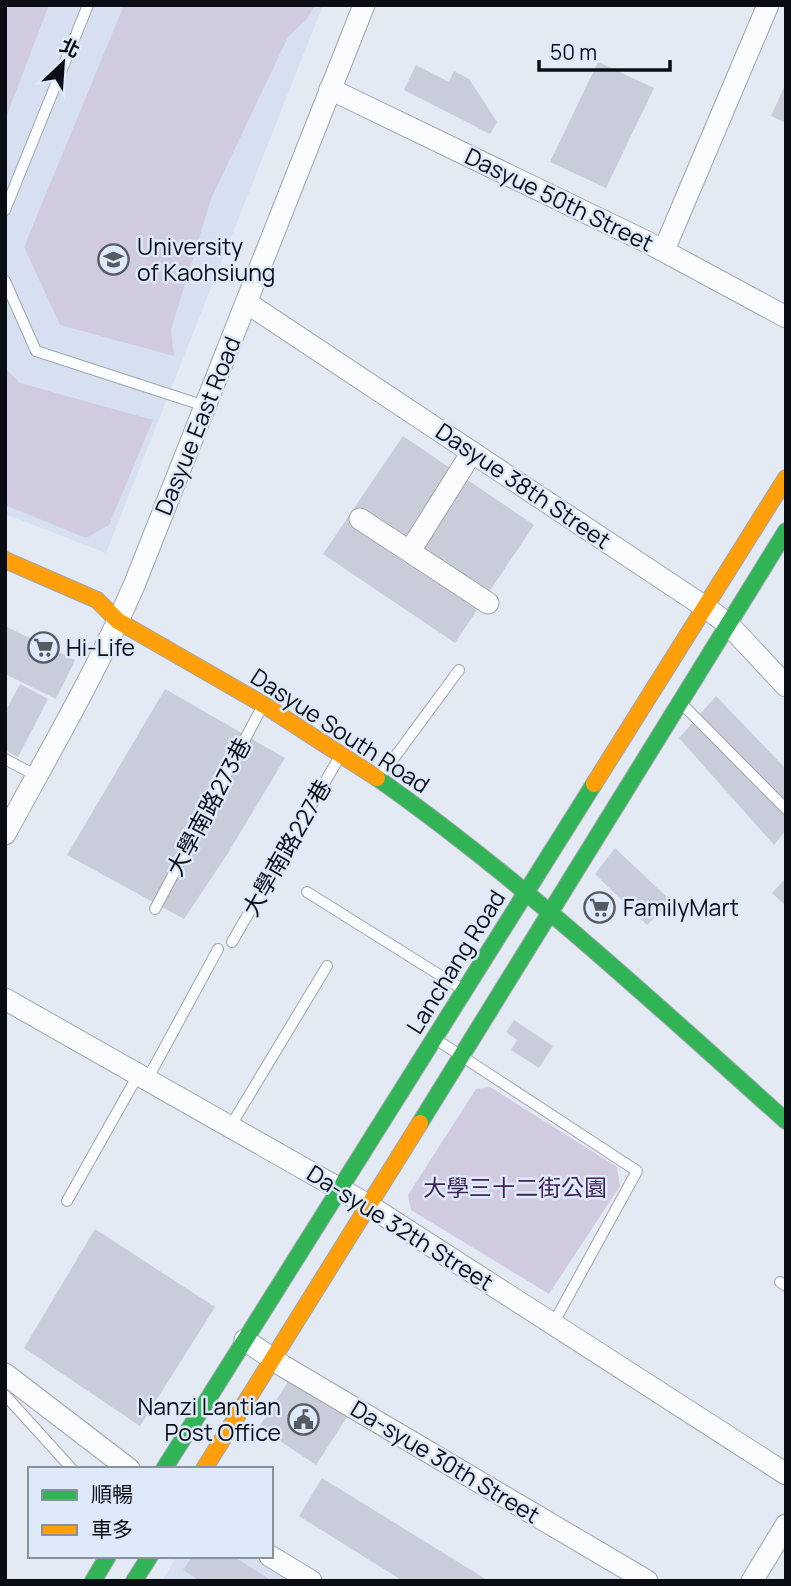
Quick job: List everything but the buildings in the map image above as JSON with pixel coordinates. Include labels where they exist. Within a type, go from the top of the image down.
[{"type":"street","name":"Dasyue East Road","points":[[5,834],[118,621],[364,5]]},
{"type":"street","points":[[664,250],[768,5]]},
{"type":"street","name":"Dasyue 50th Street","points":[[330,89],[664,250],[786,317]]},
{"type":"street","name":"Dasyue 38th Street","points":[[247,303],[705,607],[728,624],[786,686]]},
{"type":"street","points":[[410,551],[472,452]]},
{"type":"street","name":"Lanchang Road","points":[[165,1467],[786,479]]},
{"type":"street","points":[[360,519],[488,603]]},
{"type":"street","points":[[205,1467],[786,531]]},
{"type":"street","name":"Dasyue South Road","points":[[5,559],[97,600],[118,621],[264,705],[342,754],[379,779],[552,912]]},
{"type":"street","name":"Dasyue South Road","points":[[90,616],[118,621]]},
{"type":"street","points":[[552,912],[786,1121]]},
{"type":"street","name":"Da-syue 32th Street","points":[[5,999],[368,1205],[786,1474]]},
{"type":"street","name":"Da-syue 30th Street","points":[[245,1340],[647,1581]]},
{"type":"street","points":[[5,1374],[127,1467]]},
{"type":"street","points":[[752,1581],[786,1525]]},
{"type":"street","points":[[93,1581],[107,1558]]},
{"type":"street","points":[[134,1581],[149,1558]]},
{"type":"street","points":[[273,1558],[311,1581]]},
{"type":"lane","points":[[5,210],[88,5]]},
{"type":"lane","points":[[5,281],[36,351],[205,406]]},
{"type":"lane","points":[[379,779],[459,670]]},
{"type":"lane","points":[[680,702],[786,808]]},
{"type":"lane","name":"大學南路273巷","points":[[155,909],[264,705]]},
{"type":"lane","name":"大學南路227巷","points":[[232,942],[342,754]]},
{"type":"lane","points":[[5,759],[37,776]]},
{"type":"lane","points":[[307,892],[465,991]]},
{"type":"lane","points":[[67,1200],[218,949]]},
{"type":"lane","points":[[230,1127],[327,966]]},
{"type":"lane","points":[[435,1038],[637,1171],[553,1324]]},
{"type":"lane","points":[[5,1395],[70,1467]]},
{"type":"shaded area","name":"University of Kaohsiung","points":[[5,5],[323,5],[106,553],[5,514]]},
{"type":"shaded area","points":[[176,1558],[254,1558],[291,1581],[162,1581]]},
{"type":"green space","points":[[5,5],[49,5],[5,120]]},
{"type":"green space","points":[[124,5],[315,5],[307,19],[288,37],[211,199],[171,330],[174,356],[60,325],[24,247]]},
{"type":"green space","points":[[5,368],[20,383],[153,420],[109,525],[86,538],[5,505]]},
{"type":"green space","name":"大學三十二街公園","points":[[490,1087],[617,1167],[620,1186],[549,1294],[411,1210],[408,1195],[476,1089]]},
{"type":"traffic: fast","points":[[420,1123],[786,531]]},
{"type":"traffic: fast","points":[[377,778],[536,900],[786,1121]]},
{"type":"traffic: fast","points":[[165,1467],[594,784]]},
{"type":"traffic: fast","points":[[93,1581],[107,1558]]},
{"type":"traffic: fast","points":[[134,1581],[149,1558]]},
{"type":"traffic: slow","points":[[594,784],[786,478]]},
{"type":"traffic: slow","points":[[5,560],[97,600],[118,621],[264,705],[377,778]]},
{"type":"traffic: slow","points":[[205,1467],[420,1123]]},
{"type":"place","name":"University of Kaohsiung","points":[[114,260]]},
{"type":"place","name":"Hi-Life","points":[[43,648]]},
{"type":"place","name":"FamilyMart","points":[[600,908]]},
{"type":"place","name":"Nanzi Lantian Post Office","points":[[304,1420]]}]
